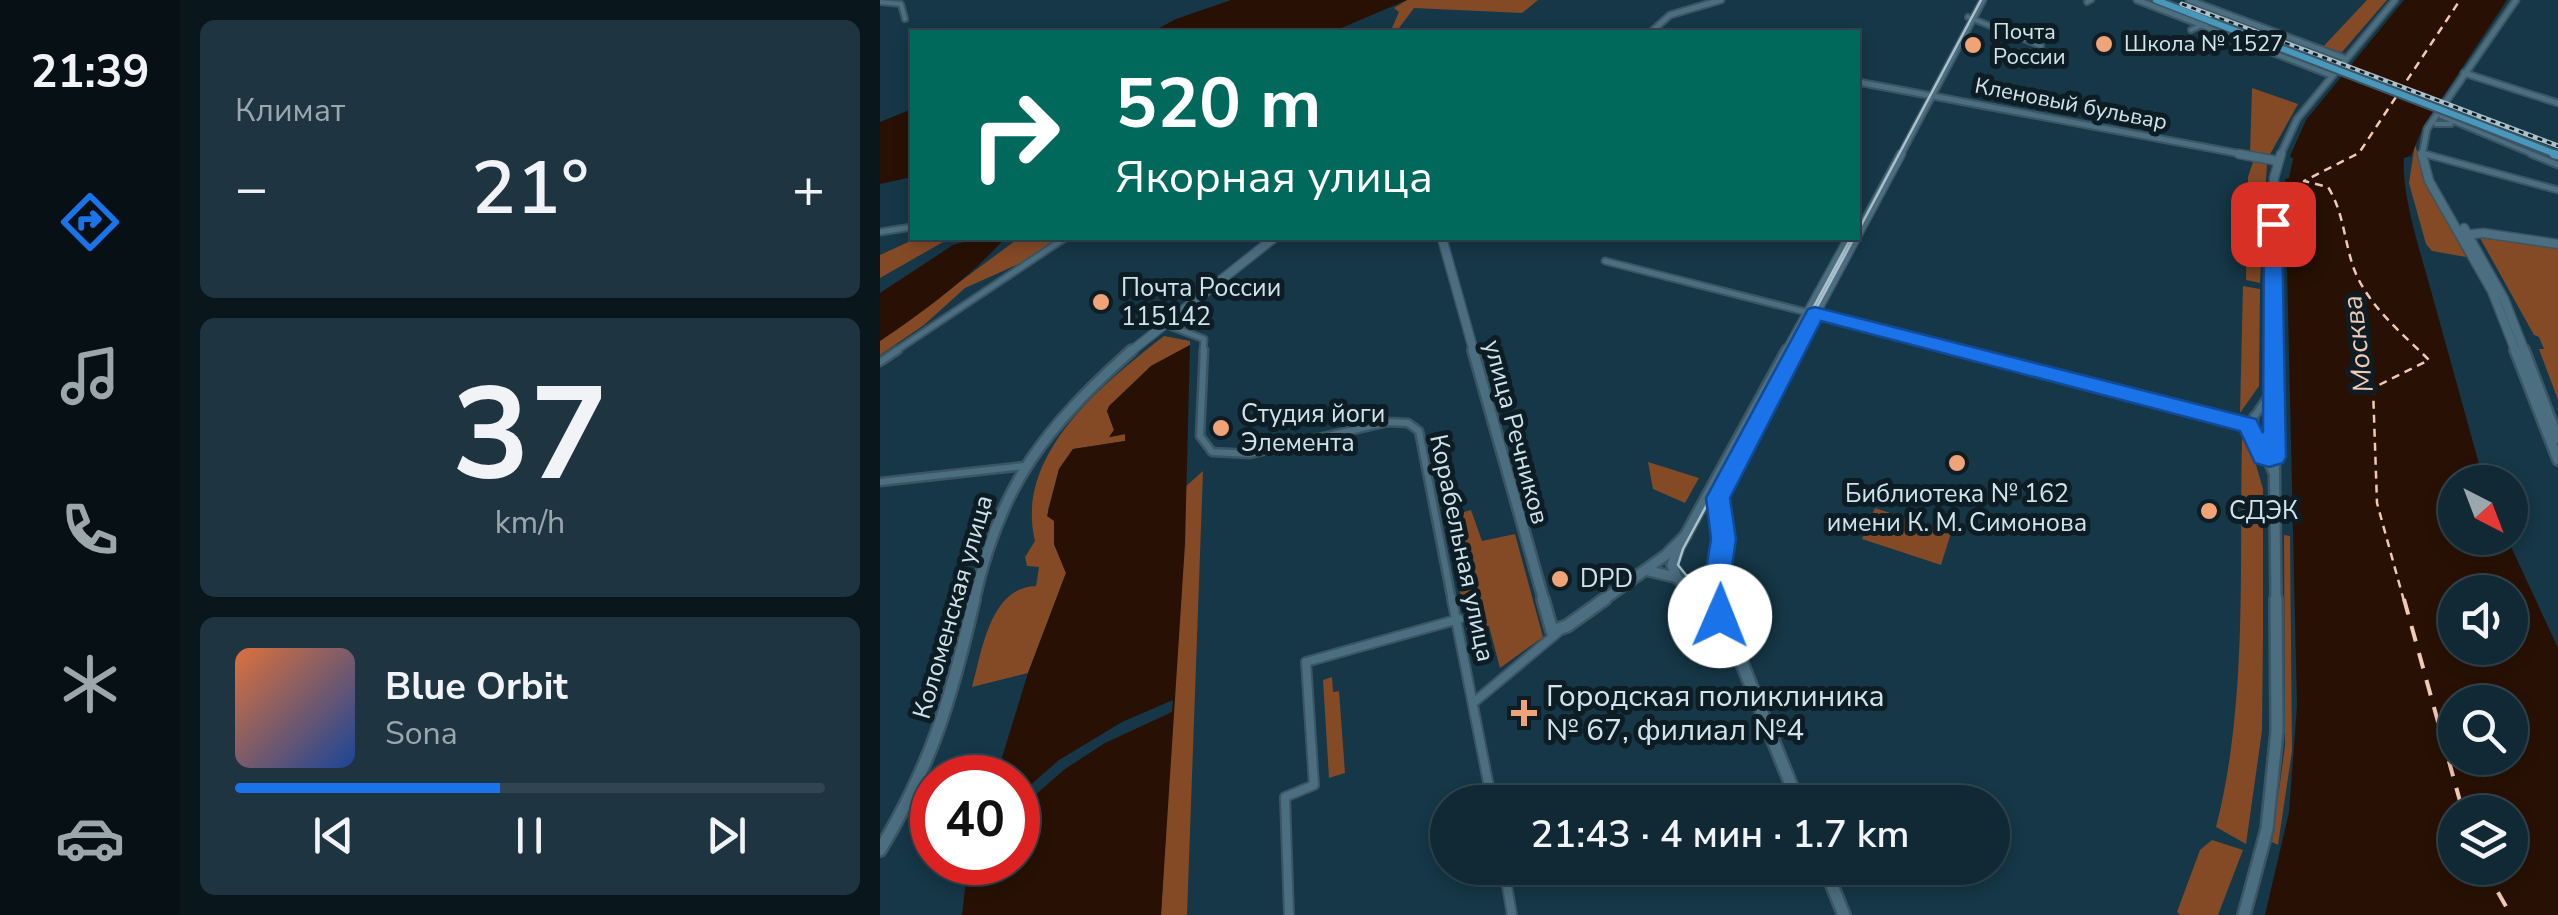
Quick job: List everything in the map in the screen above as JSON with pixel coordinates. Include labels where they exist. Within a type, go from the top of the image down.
[{"type":"main road","points":[[2156,0],[2558,153]]},
{"type":"main road","points":[[2164,0],[2208,22]]},
{"type":"main road","points":[[2189,0],[2344,58]]},
{"type":"main road","points":[[2467,237],[2483,234]]},
{"type":"street","points":[[1653,30],[1662,21],[1721,0]]},
{"type":"street","points":[[1700,7],[1731,0]]},
{"type":"street","points":[[1861,216],[1980,0]]},
{"type":"street","points":[[2269,457],[2274,183],[2278,161],[2297,119],[2395,0]]},
{"type":"street","points":[[2516,0],[2427,129],[2421,150],[2429,181],[2504,300],[2546,410],[2558,464]]},
{"type":"street","points":[[2139,1],[2208,22],[2316,70],[2333,73]]},
{"type":"street","points":[[880,2],[901,4],[905,19]]},
{"type":"street","points":[[1971,18],[2040,46]]},
{"type":"street","points":[[2191,30],[2208,22]]},
{"type":"street","points":[[2466,73],[2558,102]]},
{"type":"street","points":[[2466,73],[2436,124],[2425,154],[2434,181],[2460,223],[2499,307],[2555,443]]},
{"type":"street","name":"Кленовый бульвар","points":[[1860,82],[2278,161]]},
{"type":"street","points":[[2441,116],[2558,165]]},
{"type":"street","points":[[2436,124],[2462,126]]},
{"type":"street","points":[[2425,154],[2558,190]]},
{"type":"street","points":[[2460,223],[2483,234],[2558,244]]},
{"type":"street","points":[[880,232],[910,228]]},
{"type":"street","points":[[880,362],[1063,240]]},
{"type":"street","name":"Коломенская улица","points":[[880,850],[918,784],[944,723],[991,539],[1024,466],[1070,408],[1272,240]]},
{"type":"street","name":"улица Речников","points":[[1443,240],[1550,628],[1558,632]]},
{"type":"street","points":[[1680,580],[1672,560],[1852,240]]},
{"type":"street","points":[[1605,261],[2248,425],[2269,457],[2275,478],[2277,731],[2267,829],[2244,915]]},
{"type":"street","points":[[1791,785],[1720,616],[1715,594],[1724,539],[1721,489],[1812,312]]},
{"type":"street","name":"Корабельная улица","points":[[1167,325],[1204,339],[1200,436],[1212,452],[1250,454],[1388,422],[1415,426],[1421,437],[1459,618],[1489,785]]},
{"type":"street","points":[[2248,425],[2269,402]]},
{"type":"street","points":[[2546,410],[2558,428]]},
{"type":"street","points":[[2254,416],[2254,432]]},
{"type":"street","points":[[880,482],[1024,466]]},
{"type":"street","points":[[1704,504],[1712,501],[1719,505]]},
{"type":"street","points":[[1473,703],[1558,632],[1686,535]]},
{"type":"street","points":[[1680,580],[1706,583],[1720,569]]},
{"type":"street","points":[[1642,571],[1659,570],[1680,580],[1720,616]]},
{"type":"street","points":[[1290,915],[1284,797],[1314,785],[1306,662],[1459,618]]},
{"type":"street","points":[[1507,885],[1512,915]]},
{"type":"street","points":[[1831,885],[1844,915]]},
{"type":"shaded area","points":[[1407,0],[1538,0],[1522,13],[1414,8],[1399,28],[1392,28],[1399,12],[1394,8]]},
{"type":"shaded area","points":[[2367,0],[2387,0],[2342,52],[2321,49]]},
{"type":"shaded area","points":[[2252,88],[2298,104],[2269,156],[2250,154]]},
{"type":"shaded area","points":[[2415,144],[2425,182],[2466,257],[2432,251],[2426,244],[2409,183]]},
{"type":"shaded area","points":[[2254,159],[2267,163],[2260,283],[2246,280],[2248,177]]},
{"type":"shaded area","points":[[2480,238],[2558,248],[2558,400],[2539,349],[2544,349],[2539,337],[2534,335]]},
{"type":"shaded area","points":[[913,240],[946,240],[880,278],[880,255]]},
{"type":"shaded area","points":[[1016,240],[1059,240],[1030,259],[965,288],[924,325],[880,355],[880,341]]},
{"type":"shaded area","points":[[2243,286],[2260,289],[2259,386],[2240,413]]},
{"type":"shaded area","points":[[1164,336],[1190,341],[1190,345],[1151,366],[1107,411],[1114,430],[1110,437],[1126,434],[1125,441],[1073,449],[1059,469],[1048,510],[1054,521],[1054,544],[1066,573],[1028,673],[972,687],[990,623],[998,609],[1020,589],[1036,586],[1039,567],[1027,566],[1025,557],[1035,541],[1032,509],[1038,479],[1051,451],[1091,399]]},
{"type":"shaded area","points":[[2242,439],[2249,441],[2263,489],[2262,731],[2246,844],[2216,827],[2233,732],[2237,683]]},
{"type":"shaded area","points":[[1648,462],[1699,478],[1685,503],[1653,489]]},
{"type":"shaded area","points":[[1203,471],[1187,915],[1161,915],[1185,487]]},
{"type":"shaded area","points":[[1875,508],[1951,533],[1941,565],[1862,539]]},
{"type":"shaded area","points":[[1471,510],[1482,541],[1515,534],[1543,637],[1500,668],[1489,626],[1467,631],[1447,517]]},
{"type":"shaded area","points":[[2284,535],[2290,536],[2292,751],[2278,845],[2272,842],[2285,746]]},
{"type":"shaded area","points":[[1332,677],[1333,692],[1339,691],[1345,773],[1329,778],[1323,680]]},
{"type":"shaded area","points":[[2212,840],[2243,850],[2218,915],[2180,915],[2177,912],[2200,850]]},
{"type":"water","points":[[1231,0],[1407,0],[1337,30],[1156,30]]},
{"type":"water","name":"Москва","points":[[2404,0],[2507,0],[2424,125],[2411,156],[2404,158],[2404,172],[2408,204],[2479,465],[2438,465],[2438,555],[2515,555],[2524,575],[2438,575],[2438,665],[2528,665],[2528,583],[2558,648],[2558,915],[2265,915],[2289,812],[2297,706],[2285,179],[2289,178],[2293,159],[2290,156],[2306,120]]},
{"type":"water","points":[[910,110],[910,177],[880,184],[880,122]]},
{"type":"water","points":[[972,240],[1003,240],[946,293],[880,341],[880,293],[953,245]]},
{"type":"water","points":[[1190,345],[1185,544],[1161,915],[962,915],[965,885],[1040,885],[1040,755],[1003,755],[1028,673],[1066,573],[1054,544],[1054,521],[1047,516],[1059,469],[1073,449],[1125,441],[1125,434],[1109,437],[1114,430],[1107,411],[1151,366]]},
{"type":"pier","points":[[1173,700],[1172,712],[1105,743],[1040,791],[1040,777],[1059,760],[1122,722]]},
{"type":"ferry route","points":[[2404,601],[2377,503],[2373,388],[2429,360],[2387,318],[2360,282],[2328,187],[2304,181],[2359,153],[2460,0]]},
{"type":"ferry route","points":[[2404,599],[2458,795]]},
{"type":"ferry route","points":[[2494,885],[2511,915]]},
{"type":"tram line","points":[[1860,227],[1981,0]]},
{"type":"tram line","points":[[1850,240],[1683,549],[1678,565],[1686,575],[1706,576],[1714,568],[1718,550],[1714,498],[1853,240]]},
{"type":"railway","points":[[2182,4],[2558,146]]},
{"type":"place","name":"Школа № 1527","points":[[2104,44]]},
{"type":"place","name":"Почта России","points":[[1973,45]]},
{"type":"place","name":"Почта России 115142","points":[[1101,302]]},
{"type":"place","name":"Студия йоги Элемента","points":[[1221,428]]},
{"type":"place","name":"Библиотека № 162 имени К. М. Симонова","points":[[1957,463]]},
{"type":"place","name":"СДЭК","points":[[2209,511]]},
{"type":"place","name":"DPD","points":[[1560,579]]},
{"type":"place","name":"Городская поликлиника № 67, филиал №4","points":[[1524,713]]},
{"type":"route","points":[[1720,616],[1715,594],[1724,539],[1718,498],[1815,313],[2248,425],[2264,457],[2269,459],[2274,457],[2273,224]]}]
